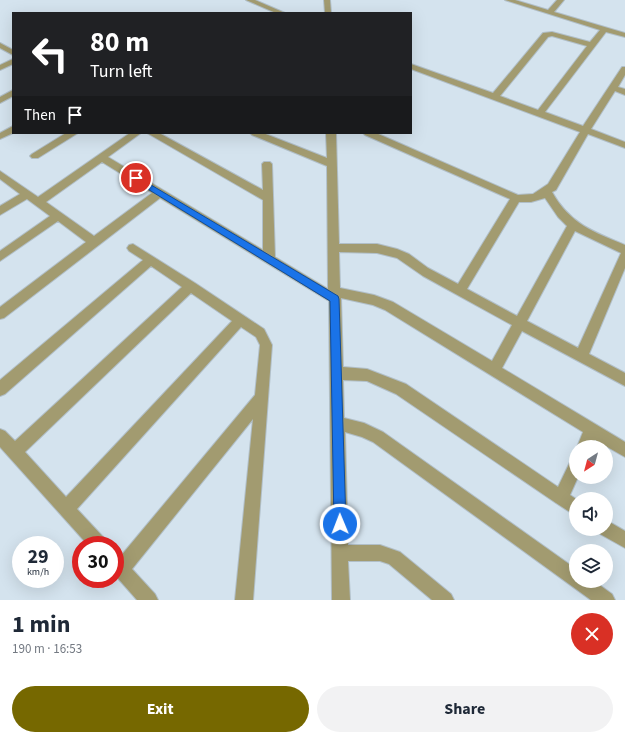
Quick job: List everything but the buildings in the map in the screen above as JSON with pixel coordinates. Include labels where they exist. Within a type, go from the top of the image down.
[{"type":"street","points":[[249,0],[279,12]]},
{"type":"street","points":[[327,0],[328,12]]},
{"type":"street","points":[[508,0],[517,1],[624,34]]},
{"type":"street","points":[[550,12],[562,0]]},
{"type":"street","points":[[539,114],[605,28]]},
{"type":"street","points":[[494,97],[546,35],[552,34],[591,45]]},
{"type":"street","points":[[0,45],[12,52]]},
{"type":"street","points":[[0,68],[12,62]]},
{"type":"street","points":[[412,66],[585,132],[625,145]]},
{"type":"street","points":[[370,134],[516,198],[531,199],[547,192],[552,187],[625,69]]},
{"type":"street","points":[[613,88],[625,92]]},
{"type":"street","points":[[0,100],[12,94]]},
{"type":"street","points":[[1,136],[12,130]]},
{"type":"street","points":[[35,156],[71,134]]},
{"type":"street","points":[[38,202],[135,134]]},
{"type":"street","points":[[154,134],[268,198]]},
{"type":"street","points":[[260,134],[279,138],[332,164]]},
{"type":"street","points":[[331,134],[341,600]]},
{"type":"street","points":[[101,157],[269,259],[335,296],[374,300],[389,306],[625,450]]},
{"type":"street","points":[[267,164],[269,259]]},
{"type":"street","points":[[0,174],[94,242]]},
{"type":"street","points":[[547,192],[559,214],[573,226],[625,250]]},
{"type":"street","points":[[0,314],[159,193]]},
{"type":"street","points":[[0,212],[27,194]]},
{"type":"street","points":[[460,291],[516,198]]},
{"type":"street","points":[[0,257],[58,216]]},
{"type":"street","points":[[494,370],[573,226]]},
{"type":"street","points":[[133,248],[241,319],[260,333],[266,345],[244,600]]},
{"type":"street","points":[[334,248],[379,248],[390,250],[410,260],[422,270],[625,380]]},
{"type":"street","points":[[581,356],[625,255]]},
{"type":"street","points":[[0,389],[151,260]]},
{"type":"street","points":[[14,452],[191,286]]},
{"type":"street","points":[[66,509],[241,319]]},
{"type":"street","points":[[336,373],[367,375],[400,389],[569,503]]},
{"type":"street","points":[[124,559],[261,398]]},
{"type":"street","points":[[337,423],[364,430],[378,437],[569,574]]},
{"type":"street","points":[[587,440],[592,429]]},
{"type":"street","points":[[0,436],[91,536]]},
{"type":"street","points":[[561,498],[569,480]]},
{"type":"street","points":[[613,532],[625,540]]},
{"type":"street","points":[[340,553],[380,553],[394,558],[445,600]]},
{"type":"street","points":[[124,573],[149,600]]},
{"type":"street","points":[[589,588],[606,600]]},
{"type":"route","points":[[136,178],[335,299],[340,524]]}]
